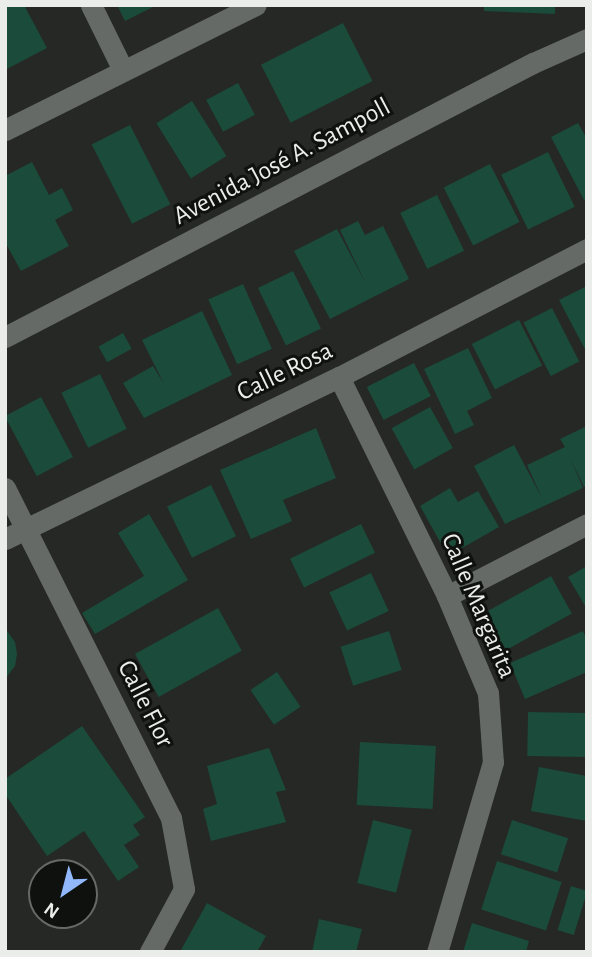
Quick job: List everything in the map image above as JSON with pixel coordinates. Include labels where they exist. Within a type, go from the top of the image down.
[{"type":"street","points":[[91,5],[123,70]]},
{"type":"street","points":[[5,130],[256,5]]},
{"type":"street","name":"Avenida José A. Sampoll","points":[[5,337],[533,62],[587,39]]},
{"type":"street","name":"Calle Rosa","points":[[5,539],[339,377],[587,249]]},
{"type":"street","name":"Calle Margarita","points":[[339,377],[447,596],[488,692],[493,762],[437,952]]},
{"type":"street","name":"Calle Flor","points":[[5,488],[171,818],[184,889],[150,952]]},
{"type":"street","points":[[447,596],[587,524]]},
{"type":"building","points":[[5,5],[24,5],[47,48],[5,70]]},
{"type":"building","points":[[117,5],[157,5],[125,21]]},
{"type":"building","points":[[484,5],[555,5],[555,14],[484,11]]},
{"type":"building","points":[[343,23],[373,81],[291,123],[261,65]]},
{"type":"building","points":[[238,83],[255,115],[223,132],[206,100]]},
{"type":"building","points":[[192,101],[226,156],[191,178],[156,123]]},
{"type":"building","points":[[578,123],[587,139],[587,199],[584,200],[551,137]]},
{"type":"building","points":[[130,125],[170,204],[132,224],[92,145]]},
{"type":"building","points":[[548,152],[575,207],[528,230],[501,175]]},
{"type":"building","points":[[32,162],[49,195],[62,188],[73,210],[55,220],[69,246],[21,271],[5,242],[5,176]]},
{"type":"building","points":[[490,164],[520,222],[473,246],[444,188]]},
{"type":"building","points":[[437,195],[464,251],[427,269],[400,213]]},
{"type":"building","points":[[358,221],[365,235],[383,226],[409,279],[330,319],[294,251],[337,229],[366,284],[340,230]]},
{"type":"building","points":[[293,271],[321,329],[286,346],[258,288]]},
{"type":"building","points":[[243,284],[272,349],[237,364],[208,299]]},
{"type":"building","points":[[587,286],[587,353],[559,300]]},
{"type":"building","points":[[552,308],[579,361],[551,376],[523,323]]},
{"type":"building","points":[[202,311],[232,375],[144,418],[123,383],[153,366],[164,384],[142,340]]},
{"type":"building","points":[[519,320],[542,365],[495,390],[472,344]]},
{"type":"building","points":[[123,333],[132,349],[107,362],[99,347]]},
{"type":"building","points":[[468,348],[492,398],[467,411],[474,425],[455,434],[424,369]]},
{"type":"building","points":[[414,363],[431,396],[384,420],[367,387]]},
{"type":"building","points":[[100,374],[127,429],[88,448],[61,393]]},
{"type":"building","points":[[41,397],[73,457],[37,476],[5,416]]},
{"type":"building","points":[[430,407],[453,448],[414,469],[392,428]]},
{"type":"building","points":[[587,426],[587,485],[584,487],[571,460],[583,488],[505,524],[474,466],[514,445],[542,498],[527,465],[565,447],[560,439]]},
{"type":"building","points":[[316,428],[336,478],[283,500],[292,521],[251,539],[220,470]]},
{"type":"building","points":[[211,485],[236,536],[192,558],[167,506]]},
{"type":"building","points":[[450,488],[458,502],[478,491],[499,527],[448,556],[420,506]]},
{"type":"building","points":[[149,514],[188,580],[95,634],[82,613],[144,576],[118,533]]},
{"type":"building","points":[[361,524],[375,553],[304,587],[290,559]]},
{"type":"building","points":[[587,566],[587,609],[568,577]]},
{"type":"building","points":[[371,573],[389,611],[347,631],[329,592]]},
{"type":"building","points":[[551,576],[572,614],[505,651],[484,613]]},
{"type":"building","points":[[218,608],[242,651],[159,697],[135,654]]},
{"type":"building","points":[[5,628],[15,642],[17,654],[15,666],[5,679]]},
{"type":"building","points":[[389,631],[402,670],[353,686],[340,647]]},
{"type":"building","points":[[583,631],[587,640],[587,672],[525,699],[510,663]]},
{"type":"building","points":[[277,672],[300,707],[274,725],[250,690]]},
{"type":"building","points":[[528,712],[587,713],[586,757],[527,756]]},
{"type":"building","points":[[82,726],[145,817],[133,825],[140,835],[124,845],[139,867],[118,881],[84,831],[47,856],[5,794],[5,779]]},
{"type":"building","points":[[360,742],[436,746],[433,809],[357,805]]},
{"type":"building","points":[[269,748],[286,790],[276,792],[286,822],[211,841],[203,809],[217,804],[207,766]]},
{"type":"building","points":[[539,767],[587,776],[587,821],[531,811]]},
{"type":"building","points":[[373,820],[412,830],[396,893],[357,883]]},
{"type":"building","points":[[512,820],[568,838],[557,872],[501,854]]},
{"type":"building","points":[[497,861],[562,882],[546,931],[481,910]]},
{"type":"building","points":[[571,886],[587,891],[574,935],[558,930]]},
{"type":"building","points":[[207,903],[266,936],[257,952],[181,950]]},
{"type":"building","points":[[319,919],[362,929],[356,952],[312,952]]},
{"type":"building","points":[[472,923],[529,941],[526,952],[463,952]]}]
